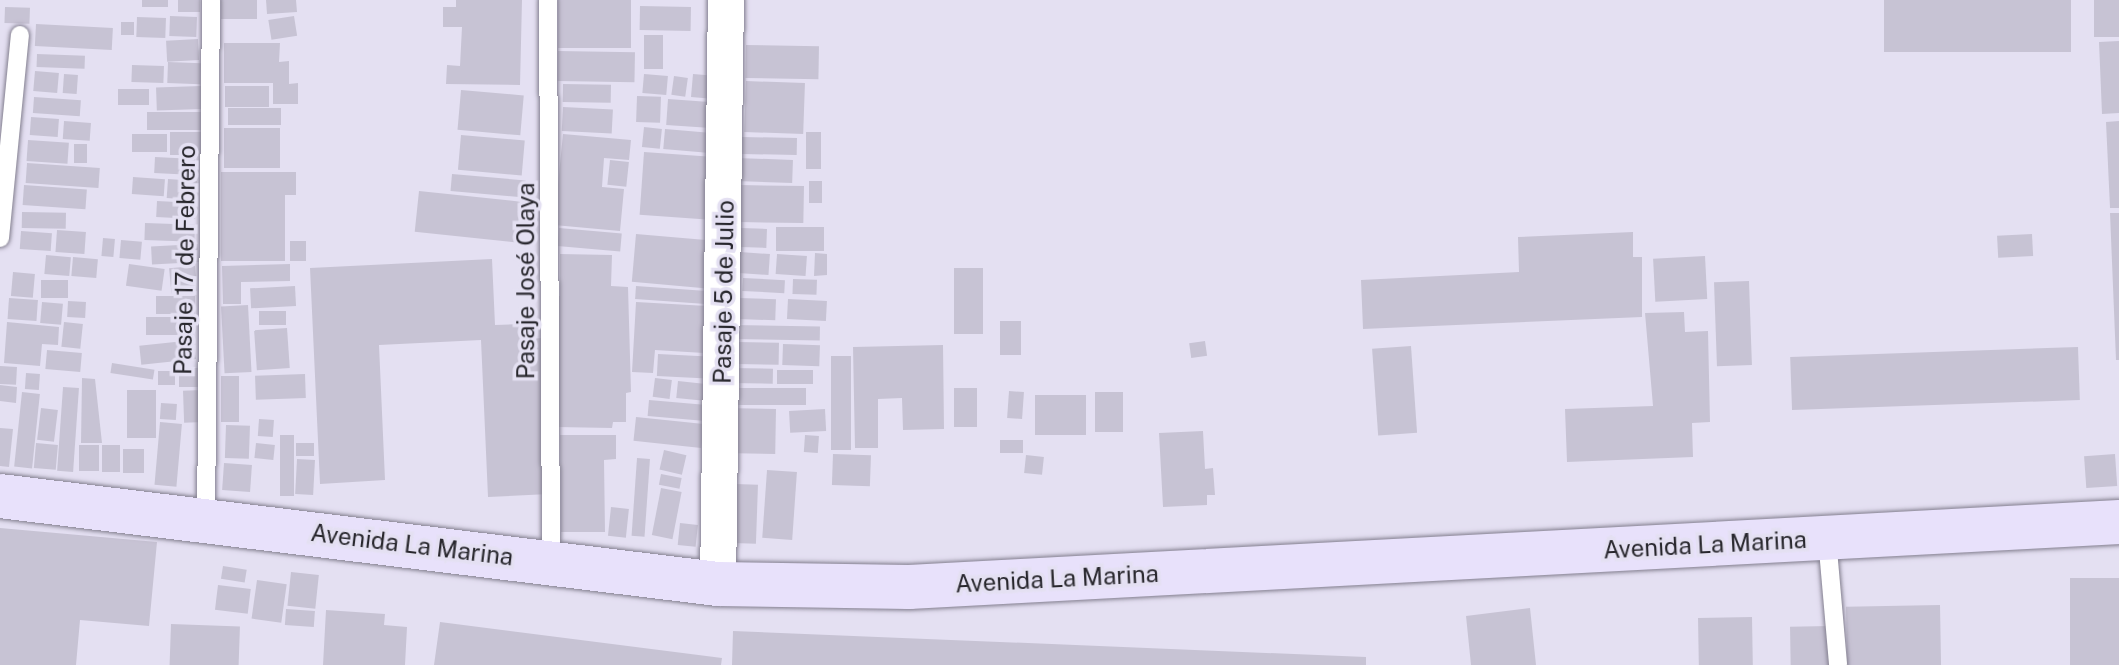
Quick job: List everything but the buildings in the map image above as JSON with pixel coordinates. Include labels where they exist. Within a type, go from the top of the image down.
[{"type":"main road","name":"Avenida La Marina","points":[[0,496],[718,584],[909,587],[2119,522]]},
{"type":"street","name":"Pasaje 5 de Julio","points":[[718,584],[726,0]]},
{"type":"lane","name":"Pasaje 17 de Febrero","points":[[206,520],[211,0]]},
{"type":"lane","name":"Pasaje José Olaya","points":[[548,0],[551,562]]},
{"type":"lane","points":[[0,238],[20,35]]},
{"type":"lane","points":[[1827,538],[1838,665]]}]
